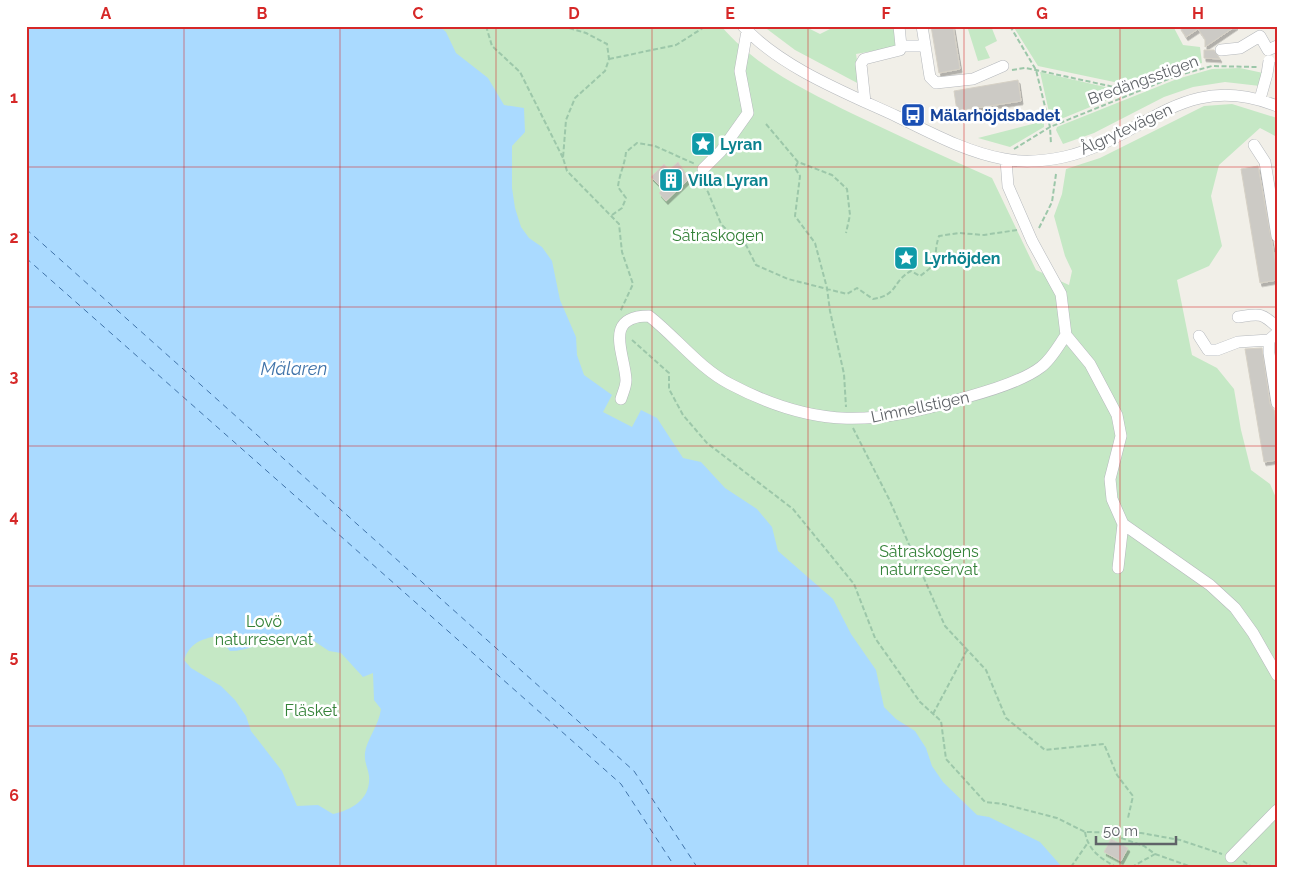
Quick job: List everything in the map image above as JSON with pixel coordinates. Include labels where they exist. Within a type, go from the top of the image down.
[{"type":"street","points":[[865,102],[861,64],[864,59],[900,50],[899,26]]},
{"type":"street","points":[[922,26],[930,77],[936,83],[973,79],[1003,66]]},
{"type":"street","points":[[703,169],[721,151],[748,113],[740,71],[745,29]]},
{"type":"street","name":"Ålgrytevägen","points":[[745,29],[793,65],[865,102],[955,144],[1006,160],[1032,161],[1067,156],[1109,139],[1168,108],[1212,94],[1230,94],[1260,99],[1277,106]]},
{"type":"street","points":[[1221,50],[1240,48],[1260,36],[1268,59],[1260,99]]},
{"type":"street","points":[[901,46],[924,46]]},
{"type":"street","points":[[1254,146],[1266,162],[1277,236]]},
{"type":"street","points":[[1006,160],[1008,186],[1028,228],[1032,241],[1061,294],[1066,335],[1090,364],[1118,415],[1121,436],[1110,478],[1112,499],[1124,524],[1210,585],[1235,608],[1253,633],[1277,674]]},
{"type":"street","points":[[1238,317],[1260,314],[1267,317],[1277,327]]},
{"type":"street","name":"Limnellstigen","points":[[620,334],[625,323],[636,316],[649,316],[727,383],[762,400],[794,411],[849,419],[892,416],[986,392],[1041,367],[1066,335]]},
{"type":"street","points":[[620,334],[618,345],[626,381],[620,399]]},
{"type":"street","points":[[1199,336],[1208,350],[1217,350],[1238,342],[1273,336],[1269,353],[1277,403]]},
{"type":"street","points":[[1118,568],[1124,524]]},
{"type":"street","points":[[1231,857],[1277,810]]},
{"type":"path","points":[[486,26],[492,46],[520,72],[563,158],[567,171],[619,224],[622,252],[634,284],[617,317]]},
{"type":"path","points":[[562,26],[586,33],[607,44],[609,59],[605,71],[575,98],[566,120],[563,158]]},
{"type":"path","points":[[609,59],[676,45],[706,26]]},
{"type":"path","points":[[1010,26],[1036,70],[1050,127],[1051,144]]},
{"type":"path","name":"Bredängsstigen","points":[[1006,160],[1009,152],[1050,127],[1176,76],[1212,66],[1268,59]]},
{"type":"path","points":[[1003,66],[1005,71],[1025,68],[1137,92]]},
{"type":"path","points":[[766,124],[798,162],[832,175],[847,189],[850,214],[846,232]]},
{"type":"path","points":[[612,215],[622,208],[626,198],[618,187],[619,179],[624,169],[626,152],[637,143],[655,146],[703,169],[697,177],[708,192],[721,224],[746,245],[756,265],[788,279],[847,294],[857,288],[873,299],[888,296],[902,276],[911,271],[920,276],[936,263],[938,236],[958,233],[984,235],[1028,228]]},
{"type":"path","points":[[798,162],[795,168],[800,176],[795,216],[815,243],[828,289],[830,311],[844,374],[846,413],[889,499],[945,626],[986,670],[1006,718],[1045,750],[1104,744],[1117,774],[1133,796],[1128,818]]},
{"type":"path","points":[[1032,241],[1052,202],[1056,174]]},
{"type":"path","points":[[620,334],[635,342],[669,373],[669,389],[683,415],[707,443],[792,509],[854,584],[875,638],[920,702],[941,721],[946,759],[985,802],[1003,804],[1057,818],[1085,832],[1141,833],[1180,840],[1231,857]]},
{"type":"path","points":[[934,714],[967,650]]},
{"type":"path","points":[[1277,828],[1277,858]]},
{"type":"path","points":[[1085,832],[1087,844],[1100,858],[1116,867]]},
{"type":"path","points":[[1105,833],[1144,846],[1156,854],[1192,867]]},
{"type":"path","points":[[1071,867],[1087,844]]},
{"type":"path","points":[[1132,867],[1156,854]]},
{"type":"green space","points":[[439,26],[721,26],[750,54],[782,77],[870,122],[992,178],[1036,270],[1069,285],[1072,271],[1065,256],[1054,216],[1062,194],[1066,169],[1100,158],[1204,106],[1232,104],[1277,118],[1277,137],[1260,128],[1219,165],[1211,196],[1222,246],[1209,266],[1177,280],[1192,355],[1217,368],[1234,389],[1241,430],[1251,470],[1270,484],[1277,500],[1277,867],[26,867],[26,311],[441,28]]},
{"type":"green space","points":[[763,26],[804,26],[820,34],[836,26],[897,26],[901,46],[856,54],[861,85],[795,50]]},
{"type":"green space","points":[[967,26],[991,26],[997,41],[985,47],[990,58],[978,61]]},
{"type":"green space","points":[[1013,26],[1173,26],[1183,45],[1200,47],[1202,63],[1174,70],[1138,87],[1038,66]]},
{"type":"green space","points":[[1240,68],[1263,73],[1260,86],[1225,82],[1193,87],[1164,97],[1094,133],[1063,144],[1056,130],[1057,127],[1177,79],[1212,69]]},
{"type":"green space","points":[[1040,72],[1127,92],[1056,121],[1051,121]]},
{"type":"green space","points":[[1044,121],[1044,127],[1010,147],[978,138]]},
{"type":"water","name":"Mälaren","points":[[26,26],[439,26],[446,32],[456,53],[488,78],[504,105],[524,108],[525,132],[512,146],[512,188],[515,208],[521,227],[529,238],[542,247],[552,261],[560,300],[576,337],[577,355],[584,375],[612,395],[603,412],[632,427],[641,410],[657,418],[683,458],[701,462],[725,488],[757,509],[772,527],[778,551],[833,599],[851,634],[876,670],[884,707],[896,719],[915,731],[926,748],[932,766],[943,782],[977,815],[989,817],[1040,842],[1062,867],[26,867]],"holes":[[[275,635],[311,639],[329,651],[341,653],[363,677],[373,673],[374,700],[381,709],[365,753],[369,776],[367,791],[359,802],[347,810],[333,814],[318,805],[297,806],[282,771],[251,731],[246,716],[235,700],[221,686],[191,668],[184,660],[189,650],[197,643],[217,636],[230,651],[254,646]]]},
{"type":"building","points":[[931,26],[953,26],[960,69],[939,73]]},
{"type":"building","points":[[1179,26],[1236,26],[1205,47],[1205,39],[1198,29],[1186,37]]},
{"type":"building","points":[[1204,50],[1214,50],[1220,59],[1204,58]]},
{"type":"building","points":[[1018,80],[1021,101],[957,111],[954,91]]},
{"type":"building","name":"Villa Lyran","points":[[678,162],[689,179],[666,201],[659,193],[663,189],[651,177],[664,164],[669,170]]},
{"type":"building","points":[[1258,166],[1277,271],[1277,280],[1260,283],[1241,169]]},
{"type":"building","points":[[1262,348],[1270,404],[1274,410],[1277,427],[1277,460],[1264,462],[1245,349]]},
{"type":"building","points":[[1111,839],[1128,848],[1121,861],[1104,852]]},
{"type":"ferry route","points":[[26,229],[634,771],[697,867]]},
{"type":"ferry route","points":[[26,258],[621,784],[675,867]]},
{"type":"place","name":"Mälarhöjdsbadet","points":[[913,115]]},
{"type":"place","name":"Lyran","points":[[703,144]]},
{"type":"place","name":"Villa Lyran","points":[[671,180]]},
{"type":"place","name":"Lyrhöjden","points":[[906,258]]},
{"type":"park label","name":"Sätraskogen","points":[[718,235]]},
{"type":"park label","name":"Sätraskogens naturreservat","points":[[929,560]]},
{"type":"park label","name":"Lovö naturreservat","points":[[264,630]]},
{"type":"park label","name":"Fläsket","points":[[311,710]]}]
